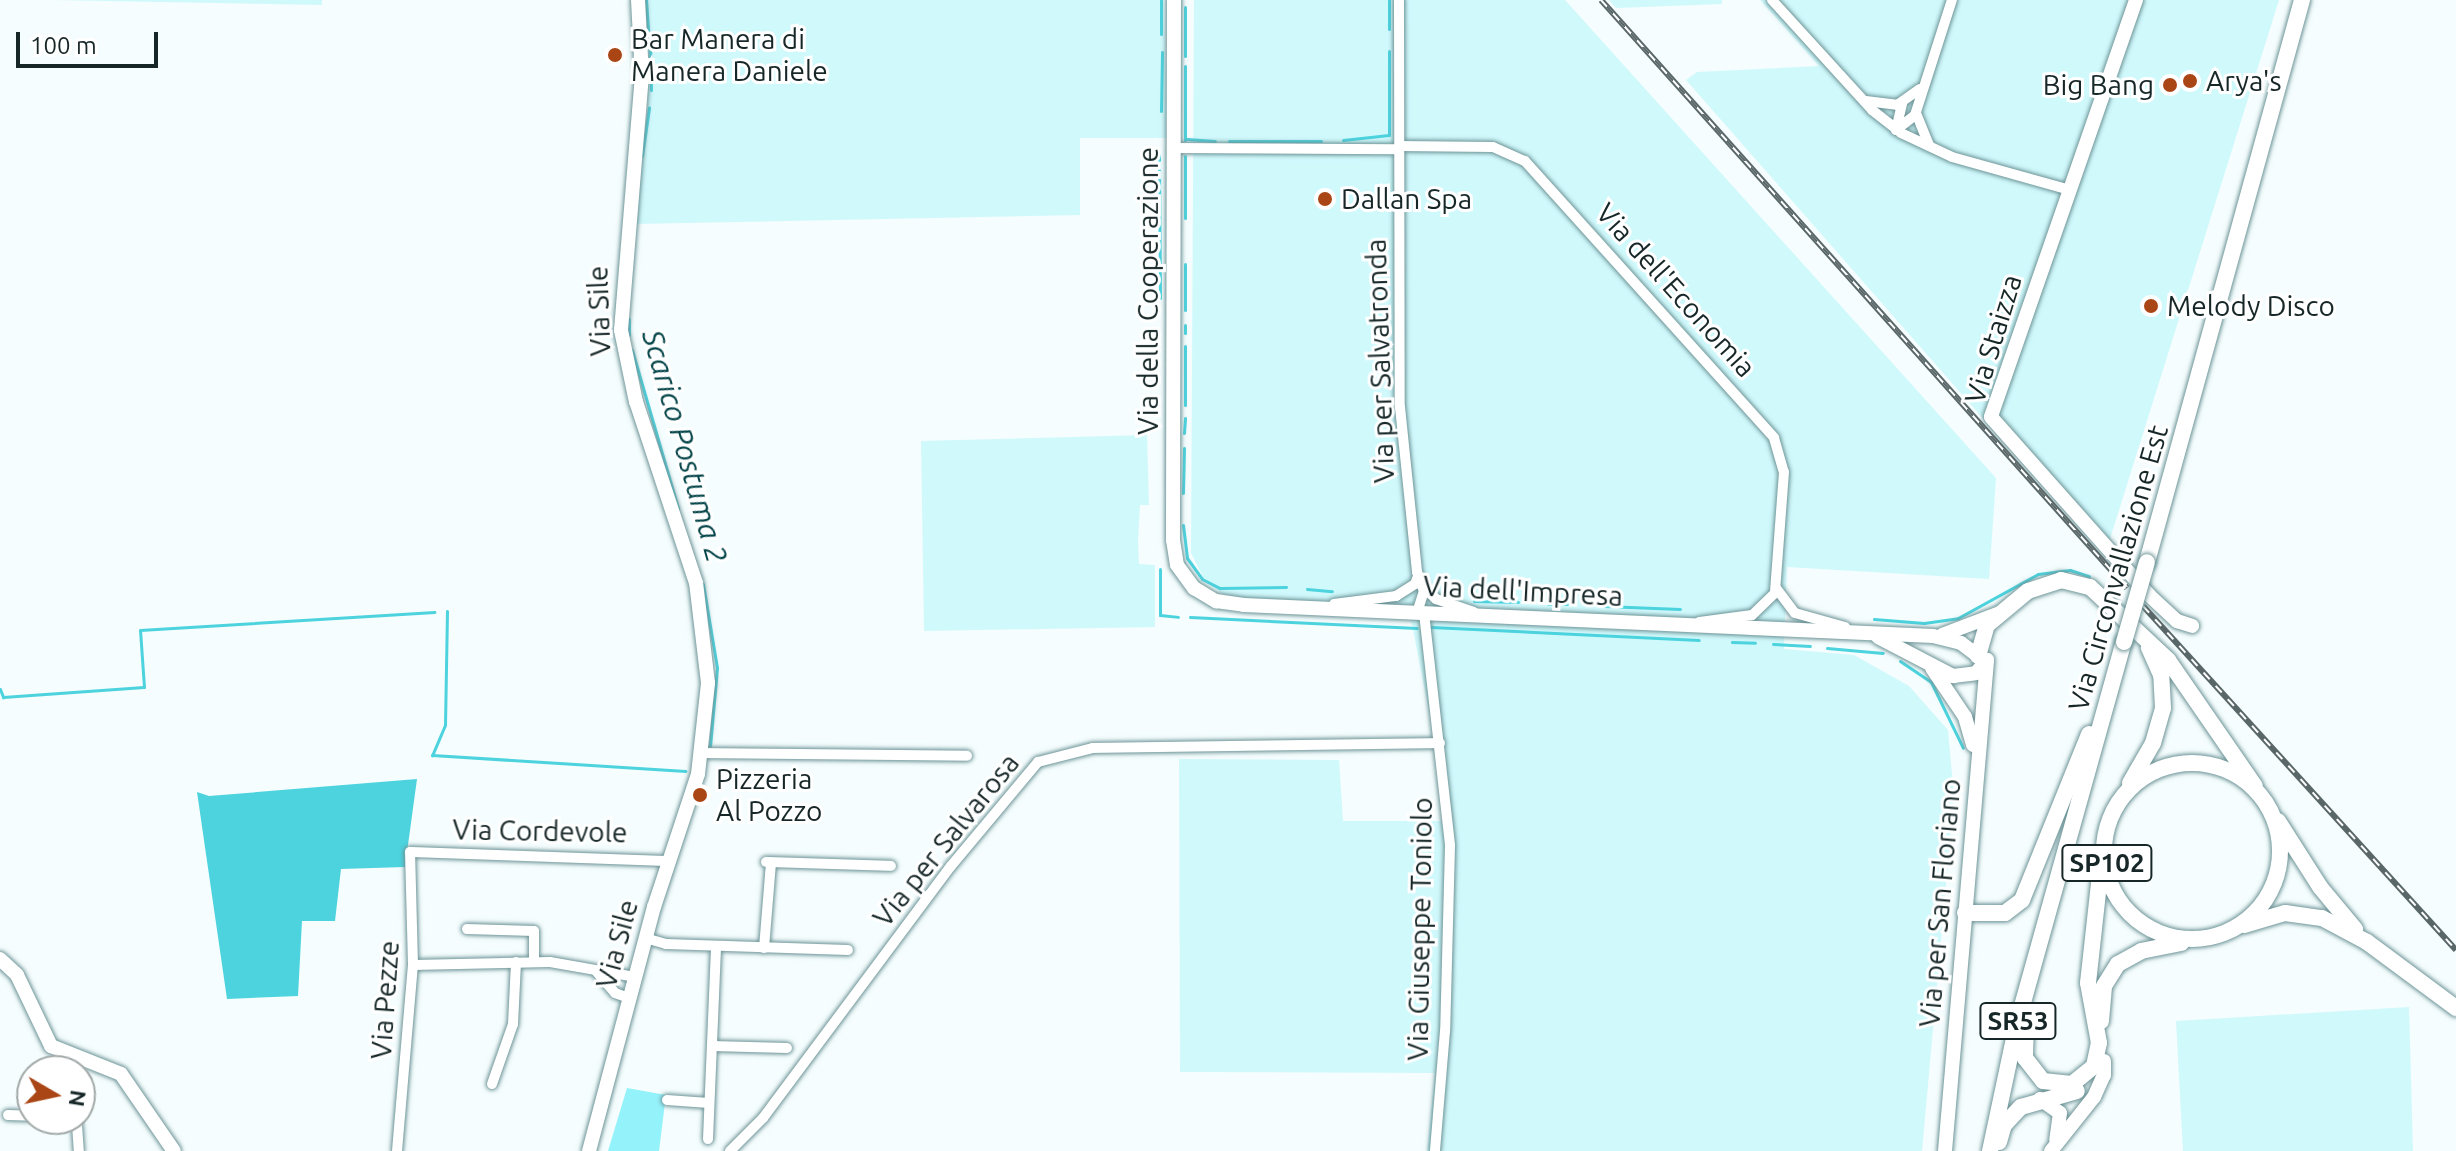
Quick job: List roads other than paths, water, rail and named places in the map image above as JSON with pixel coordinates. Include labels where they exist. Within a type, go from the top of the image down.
[{"type":"main road","name":"Via Circonvallazione Est","points":[[1990,1151],[2042,937],[2302,0]]},
{"type":"main road","points":[[1981,664],[1992,629],[2002,611],[2034,587],[2066,580],[2097,591],[2136,626],[2186,684],[2263,801]]},
{"type":"main road","points":[[2122,798],[2153,743],[2163,704],[2158,667],[2136,626]]},
{"type":"main road","points":[[1965,913],[2005,913],[2025,896],[2123,648]]},
{"type":"main road","name":"SP102","points":[[2367,942],[2320,887],[2263,801],[2230,772],[2191,763],[2153,772],[2122,798],[2106,844],[2110,878],[2132,915],[2161,934],[2195,939],[2276,915],[2307,914],[2367,942],[2456,1008]]},
{"type":"main road","name":"SP102","points":[[2238,926],[2263,903],[2277,872],[2279,839],[2263,801]]},
{"type":"main road","points":[[1998,1151],[2012,1114],[2040,1099],[2083,1088],[2097,1066],[2100,1049],[2088,983],[2106,844]]},
{"type":"main road","points":[[2042,937],[2023,1038],[2025,1058],[2036,1075],[2055,1085],[2072,1084],[2097,1066]]},
{"type":"main road","points":[[2097,1066],[2100,1005],[2112,971],[2138,952],[2195,939]]},
{"type":"street","name":"Via Sile","points":[[589,1151],[645,938],[702,753],[708,674],[699,597],[636,402],[620,322],[642,76],[638,0]]},
{"type":"street","name":"Via per Salvatronda","points":[[1399,0],[1400,420],[1421,613]]},
{"type":"street","points":[[1772,0],[1861,99],[1896,130],[1933,150],[2070,190]]},
{"type":"street","points":[[1896,130],[1909,124],[1916,111],[1922,83],[1952,0]]},
{"type":"street","name":"Via Staizza","points":[[2136,0],[1991,418],[2150,596],[2177,621],[2192,626]]},
{"type":"street","name":"Via della Cooperazione","points":[[1174,2],[1173,540],[1183,575]]},
{"type":"street","points":[[1896,130],[1902,103],[1922,83]]},
{"type":"street","points":[[1861,99],[1884,106],[1902,103]]},
{"type":"street","points":[[1916,111],[1920,134],[1933,150]]},
{"type":"street","name":"Via dell'Economia","points":[[1174,148],[1493,147],[1528,163],[1766,427],[1783,460],[1776,586]]},
{"type":"street","name":"Via dell'Impresa","points":[[1183,575],[1196,590],[1220,602],[1933,636],[1961,643],[1981,664],[1953,676],[1869,635]]},
{"type":"street","points":[[1319,608],[1394,596],[1419,581],[1436,599],[1487,617]]},
{"type":"street","points":[[1686,625],[1755,614],[1769,603],[1776,586]]},
{"type":"street","points":[[1776,586],[1795,613],[1869,635]]},
{"type":"street","name":"Via dell'Impresa","points":[[1933,636],[2002,611]]},
{"type":"street","name":"Via Giuseppe Toniolo","points":[[1421,613],[1440,743],[1450,846],[1449,945],[1435,1151]]},
{"type":"street","points":[[1926,662],[1956,701],[1977,747],[1976,779]]},
{"type":"street","name":"Via per San Floriano","points":[[1945,1151],[1976,779],[1981,664]]},
{"type":"street","name":"Via per Salvarosa","points":[[730,1151],[763,1118],[951,866],[1038,762],[1093,748],[1440,743]]},
{"type":"street","points":[[702,753],[967,756]]},
{"type":"street","name":"Via Cordevole","points":[[410,852],[668,861]]},
{"type":"street","name":"Via Pezze","points":[[397,1151],[413,965],[410,852]]},
{"type":"street","points":[[764,948],[768,863],[891,866]]},
{"type":"street","points":[[467,929],[534,931],[534,962]]},
{"type":"street","points":[[645,938],[716,947],[848,950]]},
{"type":"street","points":[[708,1139],[716,947]]},
{"type":"street","points":[[0,959],[17,975],[51,1046],[121,1074],[174,1151]]},
{"type":"street","points":[[492,1084],[513,1024],[516,962]]},
{"type":"street","points":[[413,965],[534,962],[635,977]]},
{"type":"street","points":[[594,970],[615,993],[629,998]]},
{"type":"street","points":[[712,1046],[787,1048]]},
{"type":"street","points":[[2050,1151],[2094,1097],[2104,1075],[2097,1066]]},
{"type":"street","points":[[2040,1099],[2055,1106],[2062,1118],[2050,1151]]},
{"type":"street","points":[[667,1100],[709,1103]]},
{"type":"street","points":[[8,1115],[16,1115]]},
{"type":"waterway","name":"Scarico Postuma 2","points":[[646,0],[648,30]]},
{"type":"waterway","points":[[1161,0],[1161,34]]},
{"type":"waterway","points":[[1389,0],[1389,29]]},
{"type":"waterway","points":[[1185,7],[1185,56]]},
{"type":"waterway","name":"Scarico Postuma 2","points":[[650,43],[651,90]]},
{"type":"waterway","points":[[1343,140],[1389,135],[1389,51]]},
{"type":"waterway","points":[[1161,111],[1162,52]]},
{"type":"waterway","points":[[1185,66],[1185,140]]},
{"type":"waterway","name":"Scarico Postuma 2","points":[[642,156],[649,108]]},
{"type":"waterway","points":[[1187,139],[1215,141]]},
{"type":"waterway","points":[[1229,141],[1321,141]]},
{"type":"waterway","points":[[1159,154],[1160,298]]},
{"type":"waterway","points":[[1185,156],[1185,218]]},
{"type":"waterway","points":[[1185,264],[1185,310]]},
{"type":"waterway","name":"Scarico Postuma 2","points":[[629,319],[629,335]]},
{"type":"waterway","points":[[1185,325],[1185,333]]},
{"type":"waterway","points":[[1185,346],[1185,405]]},
{"type":"waterway","name":"Scarico Postuma 2","points":[[632,350],[678,508]]},
{"type":"waterway","points":[[1184,433],[1185,418]]},
{"type":"waterway","points":[[1183,493],[1184,448]]},
{"type":"waterway","points":[[1183,525],[1187,558],[1202,579],[1220,588],[1286,587]]},
{"type":"waterway","points":[[1160,569],[1160,615],[1178,617]]},
{"type":"waterway","points":[[1874,619],[1924,623],[1958,618],[2038,574],[2070,570],[2089,576]]},
{"type":"waterway","name":"Scarico Postuma 2","points":[[703,584],[717,668],[710,746]]},
{"type":"waterway","points":[[1307,589],[1332,591]]},
{"type":"waterway","points":[[1474,601],[1518,602]]},
{"type":"waterway","points":[[1548,604],[1567,604]]},
{"type":"waterway","points":[[1604,606],[1680,609]]},
{"type":"waterway","name":"Scarico Postuma 2","points":[[447,611],[445,725],[432,755],[685,771]]},
{"type":"waterway","name":"Scarico Postuma 2","points":[[0,689],[3,697],[144,687],[140,630],[434,612]]},
{"type":"waterway","points":[[1190,617],[1417,628]]},
{"type":"waterway","points":[[1431,627],[1699,640]]},
{"type":"waterway","points":[[1732,642],[1755,643]]},
{"type":"waterway","points":[[1773,644],[1810,646]]},
{"type":"waterway","points":[[1827,648],[1883,653]]},
{"type":"waterway","points":[[1900,661],[1931,682],[1963,748]]},
{"type":"railway","points":[[1601,0],[2127,588]]},
{"type":"railway","points":[[2143,606],[2456,950]]},
{"type":"place","name":"Bar Manera di Manera Daniele","points":[[615,55]]},
{"type":"place","name":"Arya's","points":[[2190,81]]},
{"type":"place","name":"Big Bang","points":[[2170,85]]},
{"type":"place","name":"Dallan Spa","points":[[1325,199]]},
{"type":"place","name":"Melody Disco","points":[[2151,306]]},
{"type":"place","name":"Pizzeria Al Pozzo","points":[[700,795]]}]
